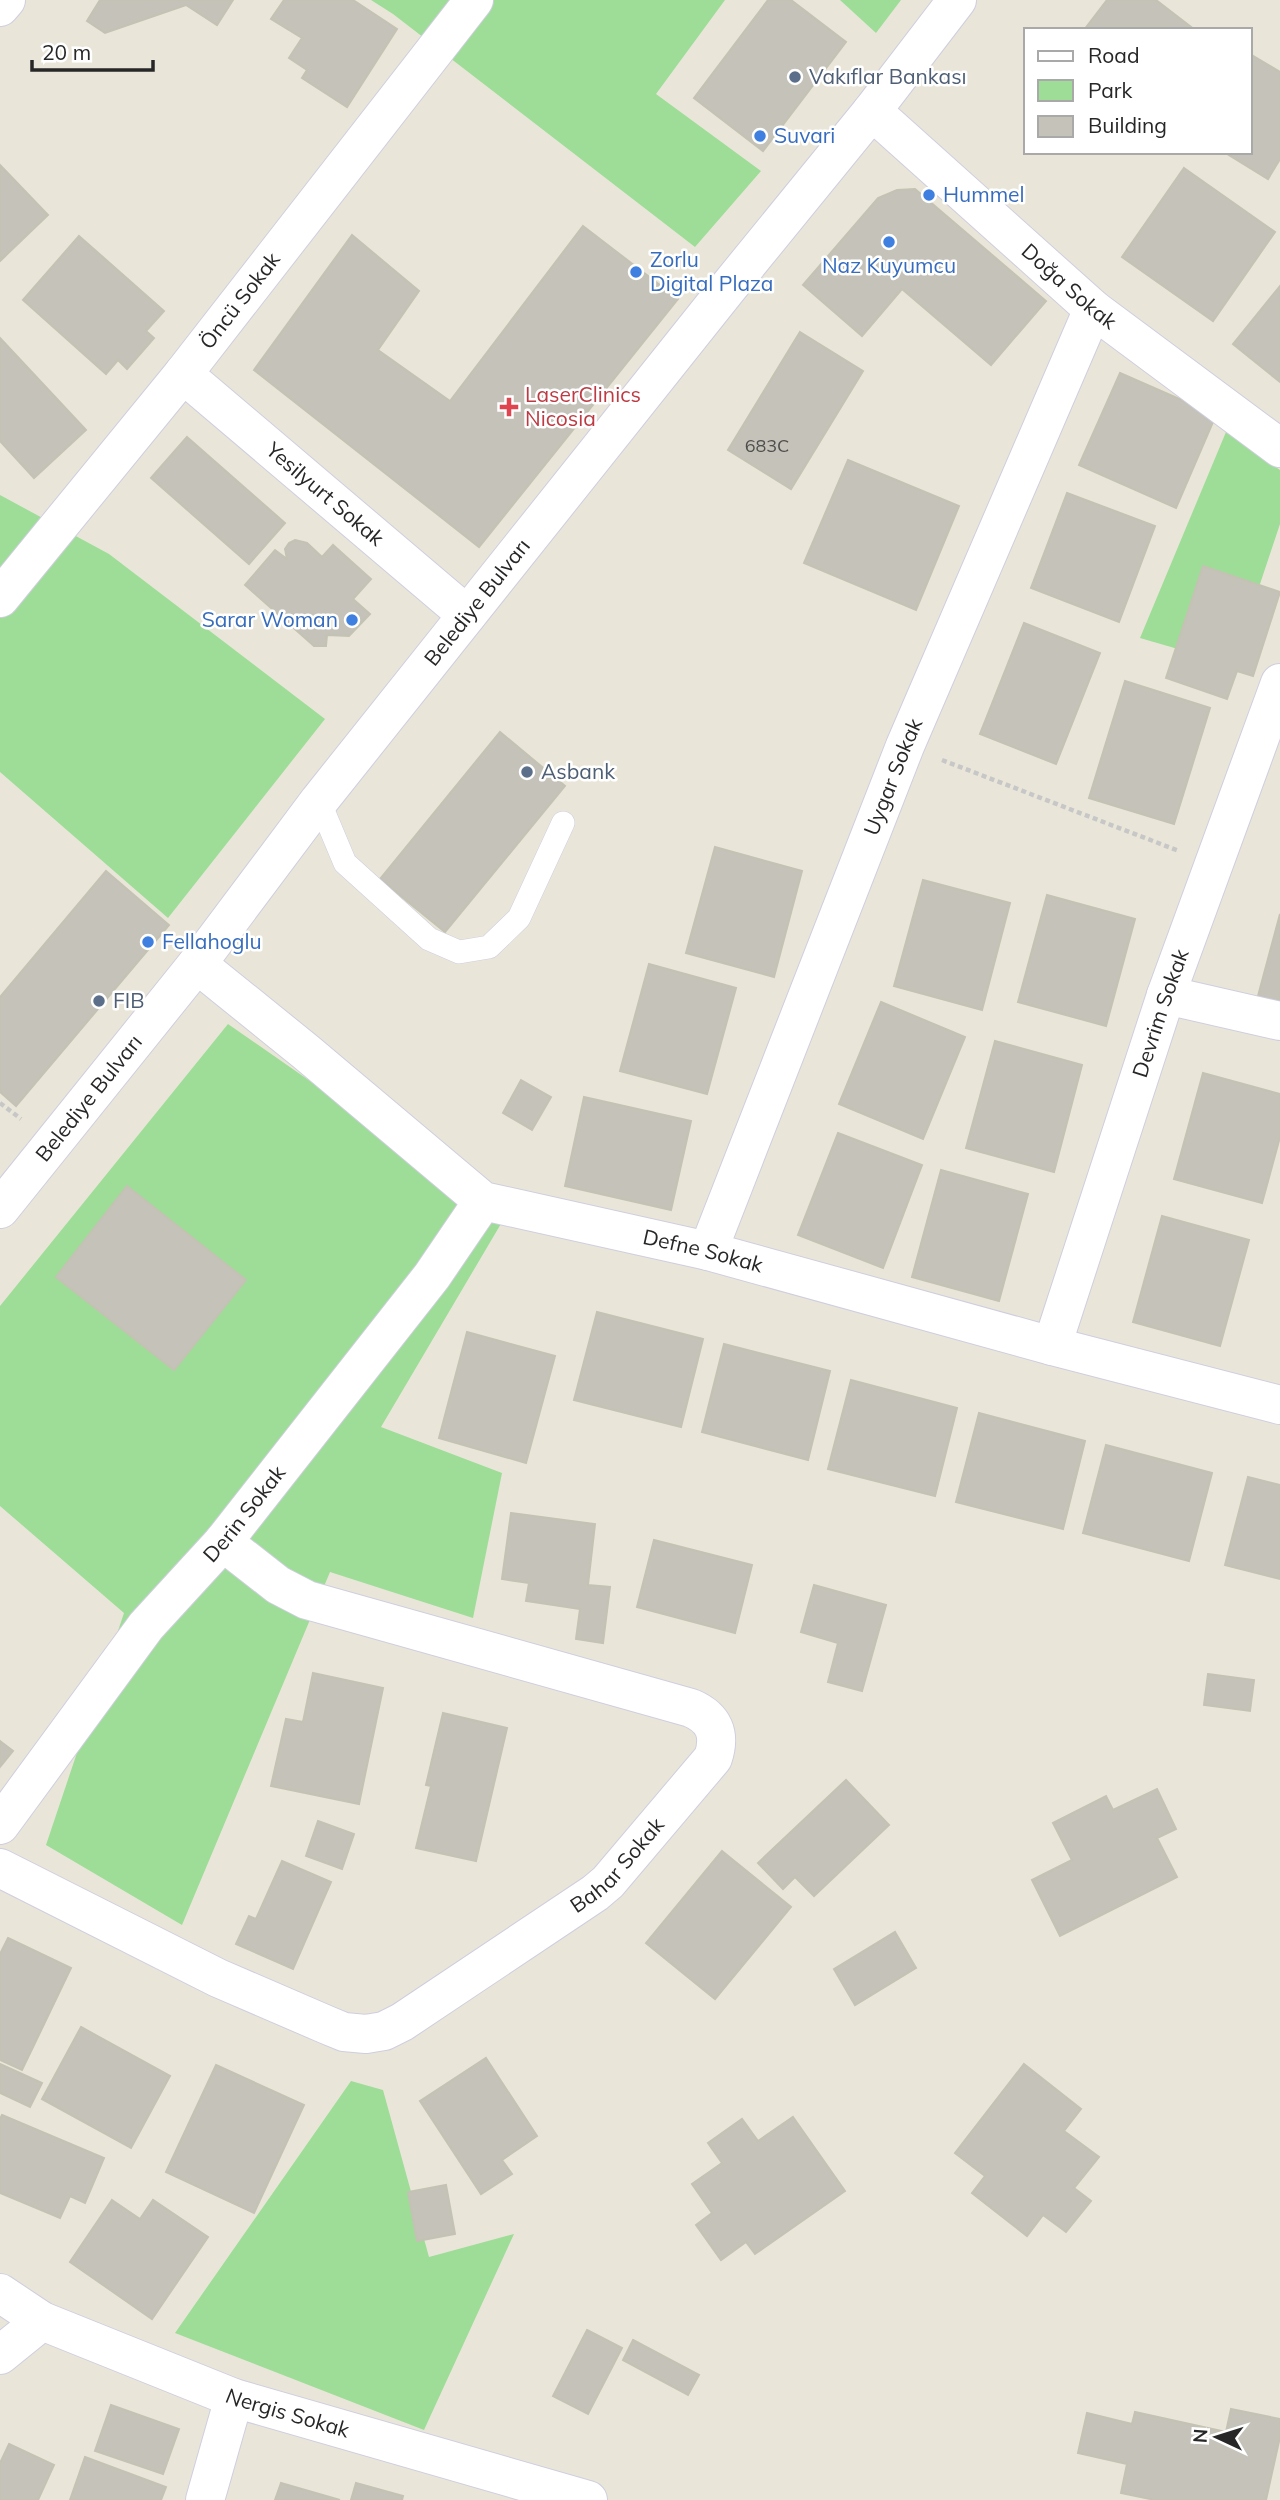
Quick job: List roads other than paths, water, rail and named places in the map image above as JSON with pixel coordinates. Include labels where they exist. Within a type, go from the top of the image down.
[{"type":"street","points":[[0,7],[6,0]]},
{"type":"street","name":"Öncü Sokak","points":[[0,598],[183,374],[474,0]]},
{"type":"street","name":"Belediye Bulvarı","points":[[0,1209],[197,964],[319,801],[872,111],[957,0]]},
{"type":"street","name":"Doğa Sokak","points":[[872,111],[1093,309],[1280,448]]},
{"type":"street","name":"Uygar Sokak","points":[[708,1251],[905,746],[1093,309]]},
{"type":"street","name":"Yesilyurt Sokak","points":[[183,374],[467,615]]},
{"type":"street","name":"Devrim Sokak","points":[[1052,1346],[1166,995],[1280,683]]},
{"type":"street","name":"Defne Sokak","points":[[197,964],[483,1201],[708,1251],[1052,1346],[1280,1405]]},
{"type":"street","points":[[1166,995],[1280,1021]]},
{"type":"street","name":"Derin Sokak","points":[[0,1825],[146,1626],[223,1542],[432,1276],[483,1201]]},
{"type":"street","name":"Bahar Sokak","points":[[0,1868],[272,2004],[344,2032],[374,2034],[402,2022],[595,1893],[617,1872],[713,1758],[717,1741],[715,1729],[703,1714],[691,1708],[307,1600],[278,1585],[223,1542]]},
{"type":"street","name":"Nergis Sokak","points":[[0,2292],[42,2321],[234,2398],[588,2500]]},
{"type":"street","points":[[0,2354],[42,2321]]},
{"type":"street","points":[[205,2500],[234,2398]]},
{"type":"lane","points":[[319,801],[345,863],[429,939],[459,952],[489,947],[519,918],[563,823]]},
{"type":"place","name":"Vakıflar Bankası","points":[[795,77]]},
{"type":"place","name":"Suvari","points":[[760,136]]},
{"type":"place","name":"Hummel","points":[[929,195]]},
{"type":"place","name":"Naz Kuyumcu","points":[[889,242]]},
{"type":"place","name":"Zorlu Digital Plaza","points":[[636,272]]},
{"type":"place","name":"LaserClinics Nicosia","points":[[509,407]]},
{"type":"place","name":"Sarar Woman","points":[[352,620]]},
{"type":"place","name":"Asbank","points":[[527,772]]},
{"type":"place","name":"Fellahoglu","points":[[148,942]]},
{"type":"place","name":"FIB","points":[[99,1001]]}]
